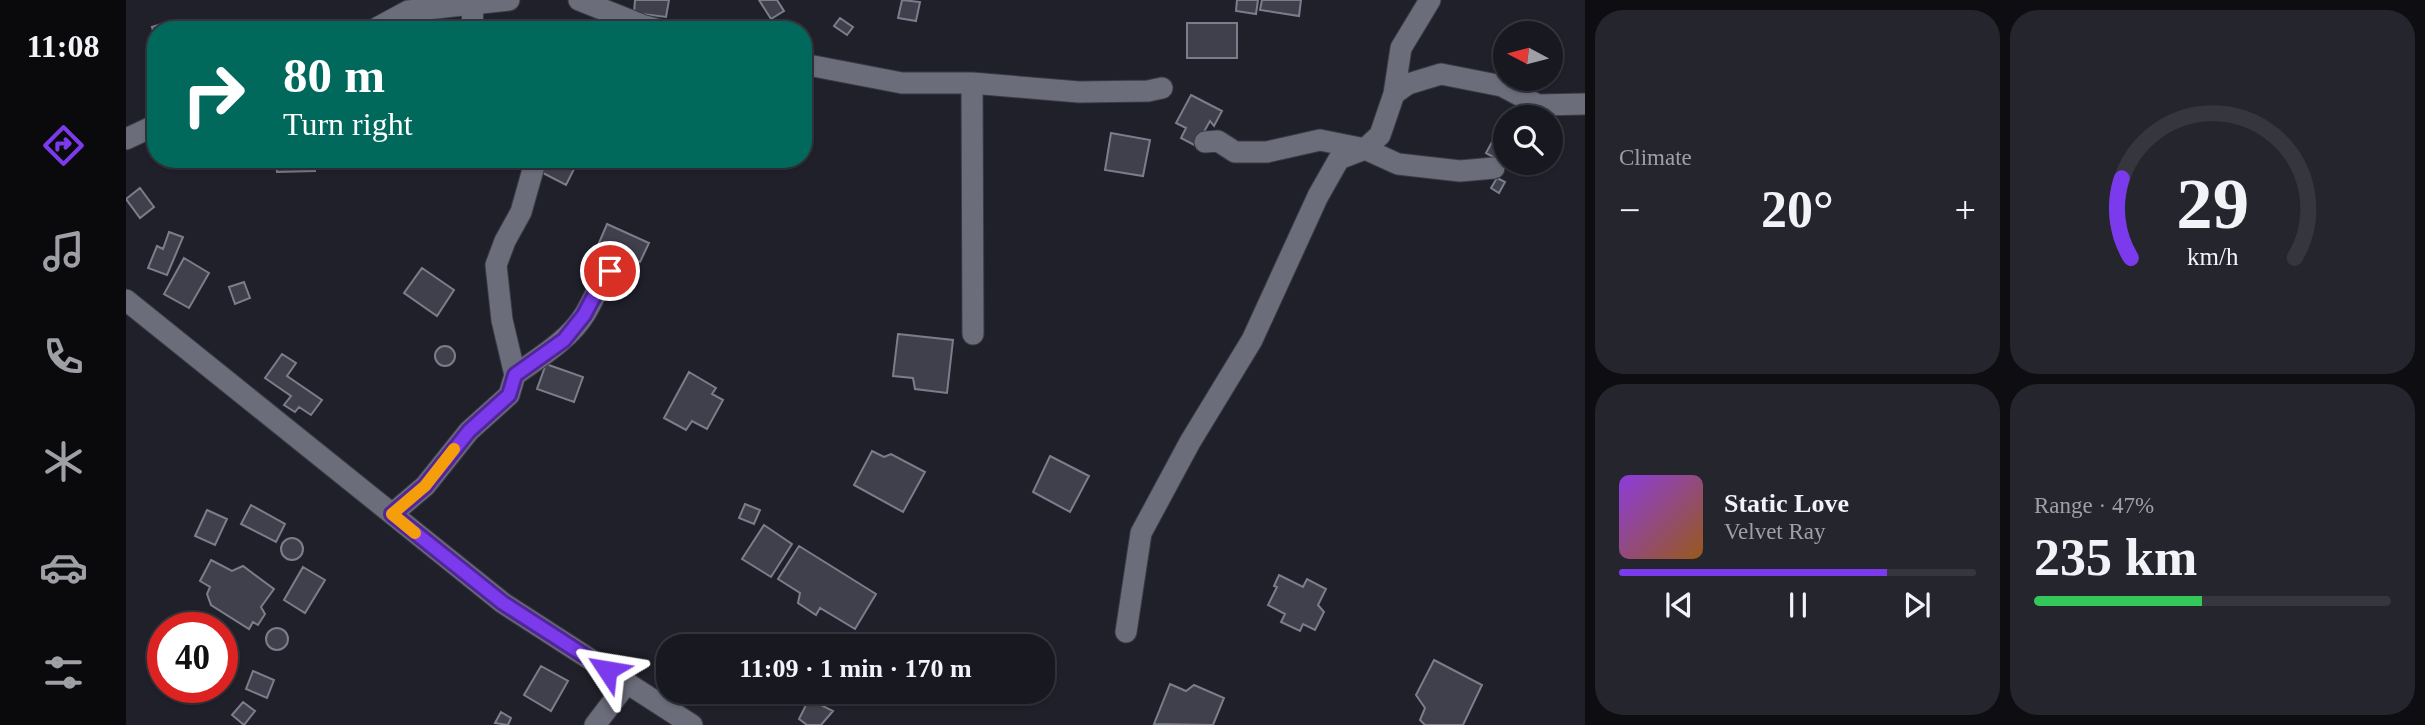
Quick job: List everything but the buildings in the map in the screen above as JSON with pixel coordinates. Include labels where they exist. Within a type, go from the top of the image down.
[{"type":"street","points":[[384,21],[401,6],[509,0]]},
{"type":"street","points":[[579,0],[632,21]]},
{"type":"street","points":[[1126,632],[1141,533],[1190,442],[1252,340],[1318,196],[1339,159],[1365,149],[1380,135],[1394,94],[1401,48],[1430,0]]},
{"type":"street","points":[[472,21],[473,3]]},
{"type":"street","points":[[812,66],[902,83],[972,83],[1079,92],[1147,91],[1162,88]]},
{"type":"street","points":[[1394,94],[1408,84],[1441,74],[1502,86],[1538,105],[1585,104]]},
{"type":"street","points":[[972,83],[973,334]]},
{"type":"street","points":[[126,139],[147,129]]},
{"type":"street","points":[[1205,142],[1218,141],[1235,152],[1267,152],[1320,140],[1365,149],[1398,164],[1460,171],[1493,168]]},
{"type":"street","points":[[392,514],[425,486],[469,431],[509,395],[515,375],[502,320],[496,265],[521,212],[533,168]]},
{"type":"street","points":[[515,375],[564,340],[584,315],[610,271]]},
{"type":"street","points":[[126,300],[503,603],[692,725]]},
{"type":"street","points":[[595,725],[627,683]]},
{"type":"slow traffic","points":[[415,533],[392,514],[425,486],[454,449]]},
{"type":"route","points":[[607,670],[503,603],[392,514],[425,486],[469,431],[509,395],[515,375],[564,340],[584,315],[610,271]]}]
